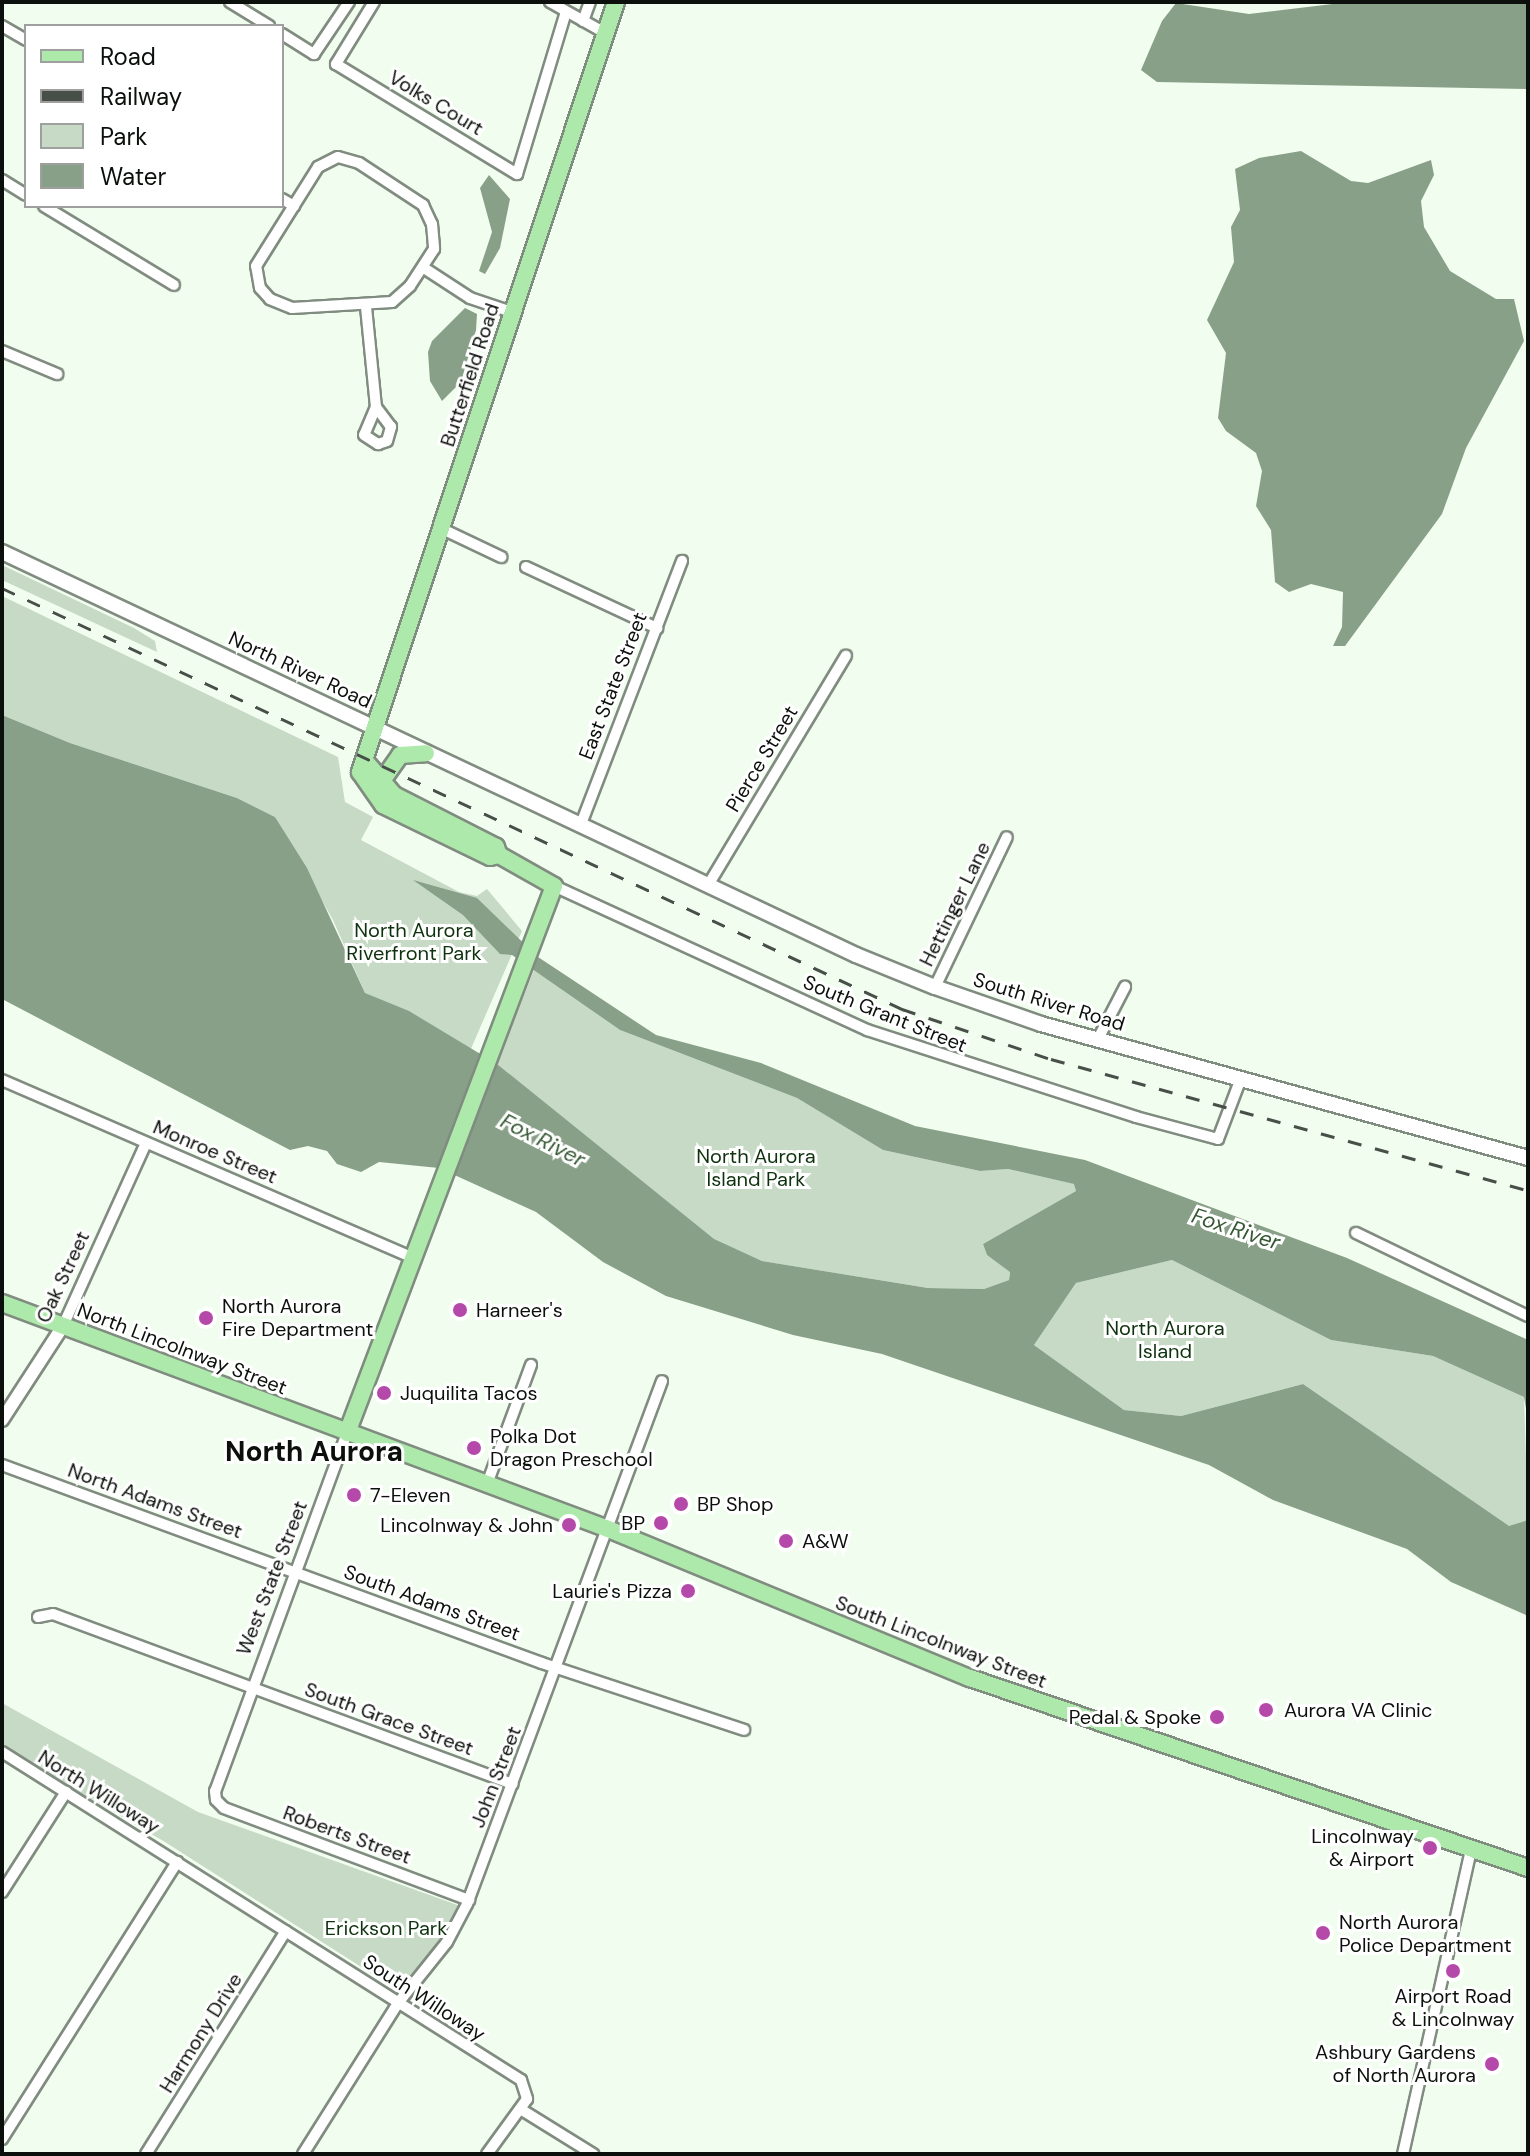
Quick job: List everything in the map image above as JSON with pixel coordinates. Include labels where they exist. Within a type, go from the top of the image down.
[{"type":"main road","name":"Butterfield Road","points":[[366,762],[374,726],[616,2]]},
{"type":"main road","name":"North River Road","points":[[2,552],[581,824]]},
{"type":"main road","points":[[382,781],[385,768],[400,755],[426,753]]},
{"type":"main road","points":[[366,762],[394,795],[496,847],[499,855],[554,886]]},
{"type":"main road","points":[[366,762],[363,782],[383,805],[490,857],[499,855]]},
{"type":"main road","name":"South River Road","points":[[581,824],[710,882],[856,955],[935,987],[1098,1039],[1528,1158]]},
{"type":"main road","name":"West State Street","points":[[347,1433],[554,886]]},
{"type":"main road","name":"North Lincolnway Street","points":[[2,1303],[347,1433]]},
{"type":"main road","name":"South Lincolnway Street","points":[[347,1433],[608,1529],[970,1678],[1528,1868]]},
{"type":"street","points":[[230,2],[266,24]]},
{"type":"street","points":[[284,35],[314,54],[349,2]]},
{"type":"street","name":"Volks Court","points":[[374,2],[336,64],[517,174],[566,12]]},
{"type":"street","points":[[550,2],[605,33]]},
{"type":"street","points":[[583,21],[590,2]]},
{"type":"street","points":[[2,26],[24,39]]},
{"type":"street","points":[[338,157],[359,163],[423,205],[432,224],[434,249],[424,268],[392,302],[366,307],[292,308],[270,299],[260,288],[256,266],[294,206],[318,167],[338,157]]},
{"type":"street","points":[[2,180],[24,194]]},
{"type":"street","points":[[284,200],[294,206]]},
{"type":"street","points":[[47,208],[174,285]]},
{"type":"street","points":[[424,268],[470,298],[512,312]]},
{"type":"street","points":[[366,307],[376,407]]},
{"type":"street","points":[[2,351],[57,374]]},
{"type":"street","points":[[440,528],[501,557]]},
{"type":"street","name":"East State Street","points":[[581,824],[682,561]]},
{"type":"street","points":[[526,567],[657,628]]},
{"type":"street","name":"Pierce Street","points":[[710,882],[846,656]]},
{"type":"street","name":"Hettinger Lane","points":[[935,987],[1007,837]]},
{"type":"street","name":"South Grant Street","points":[[554,886],[901,1044],[1218,1139],[1241,1078]]},
{"type":"street","points":[[1098,1039],[1125,987]]},
{"type":"street","name":"Monroe Street","points":[[2,1080],[413,1258]]},
{"type":"street","name":"Oak Street","points":[[2,1420],[63,1326],[146,1143]]},
{"type":"street","points":[[1356,1233],[1528,1316]]},
{"type":"street","points":[[487,1484],[531,1365]]},
{"type":"street","name":"John Street","points":[[303,2154],[398,2003],[447,1942],[469,1900],[662,1381]]},
{"type":"street","name":"West State Street","points":[[216,1800],[252,1687],[347,1433]]},
{"type":"street","name":"North Adams Street","points":[[2,1465],[296,1572]]},
{"type":"street","name":"South Adams Street","points":[[296,1572],[556,1667],[744,1730]]},
{"type":"street","name":"South Grace Street","points":[[38,1617],[53,1614],[513,1784]]},
{"type":"street","name":"North Willoway","points":[[2,1752],[177,1862]]},
{"type":"street","points":[[2,1892],[66,1792]]},
{"type":"street","name":"Roberts Street","points":[[216,1800],[224,1808],[469,1900]]},
{"type":"street","points":[[1403,2154],[1471,1849]]},
{"type":"street","points":[[2,2139],[177,1862]]},
{"type":"street","name":"South Willoway","points":[[177,1862],[521,2080],[527,2089],[522,2110]]},
{"type":"street","name":"Harmony Drive","points":[[146,2154],[286,1931]]},
{"type":"street","points":[[487,2154],[522,2110],[593,2154]]},
{"type":"green space","points":[[2,565],[134,628],[155,641],[157,652],[2,580]]},
{"type":"green space","name":"North Aurora Riverfront Park","points":[[2,596],[338,757],[345,802],[373,817],[361,840],[459,892],[477,896],[487,889],[522,931],[470,1051],[365,993],[333,920],[275,817],[237,798],[70,743],[2,715]]},
{"type":"green space","name":"North Aurora Island Park","points":[[534,970],[620,1030],[797,1098],[883,1150],[980,1171],[1008,1169],[1075,1184],[1076,1191],[983,1244],[987,1255],[1010,1271],[1009,1280],[984,1289],[928,1288],[762,1261],[714,1240],[497,1064]]},
{"type":"green space","name":"North Aurora Island","points":[[1172,1260],[1331,1340],[1433,1356],[1524,1397],[1528,1520],[1509,1527],[1303,1384],[1181,1416],[1124,1410],[1034,1345],[1076,1283]]},
{"type":"green space","name":"Erickson Park","points":[[2,1703],[198,1812],[463,1907],[444,1941],[399,1991],[165,1842],[2,1747]]},
{"type":"water","points":[[1349,2],[1528,2],[1528,89],[1157,82],[1141,70],[1162,21],[1176,3],[1249,14]]},
{"type":"water","points":[[1301,151],[1351,181],[1368,183],[1431,160],[1434,175],[1421,201],[1424,227],[1450,271],[1496,299],[1514,299],[1524,341],[1466,448],[1442,514],[1345,646],[1333,646],[1342,627],[1343,592],[1311,584],[1289,592],[1275,582],[1271,530],[1256,506],[1262,471],[1256,453],[1226,431],[1218,418],[1226,353],[1207,320],[1234,262],[1231,227],[1240,210],[1235,169],[1259,158]]},
{"type":"water","points":[[489,175],[510,199],[500,248],[485,274],[479,271],[492,232],[480,188]]},
{"type":"water","points":[[465,308],[477,314],[476,330],[461,382],[442,401],[430,381],[428,352],[432,341]]},
{"type":"water","name":"Fox River","points":[[2,715],[70,743],[237,798],[275,817],[307,868],[365,993],[409,1011],[497,1064],[714,1239],[762,1261],[928,1288],[984,1289],[1009,1280],[1010,1272],[987,1255],[983,1244],[1076,1191],[1074,1184],[1008,1169],[980,1171],[883,1150],[797,1098],[620,1030],[512,955],[500,954],[463,915],[413,880],[477,898],[538,957],[656,1035],[761,1063],[915,1126],[1085,1160],[1347,1258],[1528,1340],[1528,1420],[1524,1397],[1433,1356],[1331,1340],[1172,1260],[1076,1283],[1034,1345],[1124,1410],[1181,1416],[1303,1384],[1509,1526],[1528,1520],[1528,1616],[1451,1582],[1407,1549],[1273,1500],[1209,1465],[882,1354],[793,1335],[666,1296],[603,1262],[536,1212],[439,1168],[379,1162],[361,1172],[337,1164],[327,1151],[308,1146],[290,1150],[2,999]]},
{"type":"railway","points":[[2,588],[902,1009],[1051,1059],[1528,1190]]},
{"type":"place","name":"Harneer's","points":[[460,1310]]},
{"type":"place","name":"North Aurora Fire Department","points":[[206,1318]]},
{"type":"place","name":"Juquilita Tacos","points":[[384,1393]]},
{"type":"place","name":"Polka Dot Dragon Preschool","points":[[474,1448]]},
{"type":"place","name":"7-Eleven","points":[[354,1495]]},
{"type":"place","name":"BP Shop","points":[[681,1504]]},
{"type":"place","name":"BP","points":[[661,1523]]},
{"type":"place","name":"Lincolnway & John","points":[[569,1525]]},
{"type":"place","name":"A&W","points":[[786,1541]]},
{"type":"place","name":"Laurie's Pizza","points":[[688,1591]]},
{"type":"place","name":"Aurora VA Clinic","points":[[1266,1710]]},
{"type":"place","name":"Pedal & Spoke","points":[[1217,1717]]},
{"type":"place","name":"Lincolnway & Airport","points":[[1430,1848]]},
{"type":"place","name":"North Aurora Police Department","points":[[1323,1933]]},
{"type":"place","name":"Airport Road & Lincolnway","points":[[1453,1971]]},
{"type":"place","name":"Ashbury Gardens of North Aurora","points":[[1492,2064]]},
{"type":"district","name":"North Aurora","points":[[314,1452]]}]
